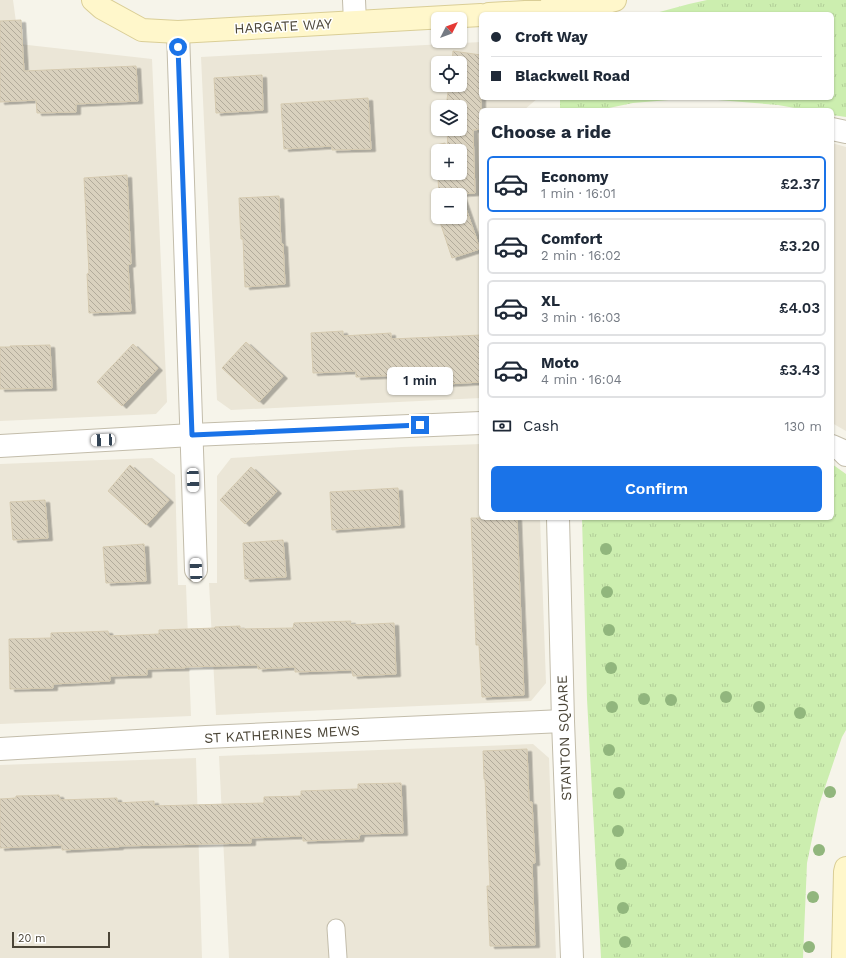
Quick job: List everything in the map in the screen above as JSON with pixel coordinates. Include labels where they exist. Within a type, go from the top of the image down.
[{"type":"street","name":"HARGATE WAY","points":[[93,0],[102,8],[142,30],[178,32],[479,14]]},
{"type":"street","points":[[354,0],[355,22]]},
{"type":"street","points":[[518,12],[589,7],[614,0]]},
{"type":"street","points":[[178,32],[196,570]]},
{"type":"street","points":[[834,129],[846,132]]},
{"type":"street","points":[[0,446],[192,435],[479,423]]},
{"type":"street","points":[[834,447],[846,454]]},
{"type":"street","name":"STANTON SQUARE","points":[[558,520],[572,958]]},
{"type":"street","name":"ST KATHERINES MEWS","points":[[0,749],[206,737],[564,721]]},
{"type":"street","points":[[843,958],[846,868]]},
{"type":"lane","points":[[336,928],[338,958]]},
{"type":"shaded area","points":[[0,0],[13,0],[19,44],[152,59],[167,402],[156,414],[0,421]]},
{"type":"shaded area","points":[[479,42],[479,100],[536,100],[526,108],[479,108],[479,398],[231,410],[217,400],[201,57],[431,45],[431,48],[467,48],[467,43]]},
{"type":"shaded area","points":[[834,144],[846,147],[846,431],[834,424]]},
{"type":"shaded area","points":[[479,444],[479,520],[540,520],[546,683],[531,701],[216,715],[209,583],[217,583],[217,476],[231,458],[402,447]]},
{"type":"shaded area","points":[[152,458],[175,475],[178,585],[186,585],[191,716],[0,724],[0,464]]},
{"type":"shaded area","points":[[533,744],[549,758],[556,958],[229,958],[219,756]]},
{"type":"shaded area","points":[[196,758],[202,958],[0,958],[0,765]]},
{"type":"green space","points":[[707,0],[846,0],[846,117],[834,115],[834,108],[795,108],[778,105],[717,100],[834,100],[834,12],[659,12]]},
{"type":"green space","points":[[560,100],[669,100],[633,103],[609,108],[560,108]]},
{"type":"green space","points":[[834,465],[846,474],[846,730],[842,737],[819,805],[807,863],[803,958],[601,958],[587,699],[582,520],[834,520]]},
{"type":"building","points":[[21,20],[24,71],[136,66],[138,101],[76,104],[76,112],[37,113],[36,100],[0,102],[0,21]]},
{"type":"building","points":[[453,51],[479,55],[479,100],[481,100],[481,108],[479,108],[479,129],[473,130],[475,193],[467,194],[467,188],[439,188],[438,180],[467,180],[467,144],[448,144],[447,136],[467,136],[467,100],[447,100],[448,92],[467,92],[467,56],[453,56]]},
{"type":"building","points":[[262,75],[263,110],[216,113],[214,78]]},
{"type":"building","points":[[368,98],[371,149],[332,150],[332,146],[284,149],[281,104]]},
{"type":"building","points":[[127,175],[131,264],[128,265],[131,311],[89,313],[87,274],[89,273],[84,178]]},
{"type":"building","points":[[279,196],[281,244],[283,244],[285,284],[245,287],[243,239],[241,239],[239,198]]},
{"type":"building","points":[[467,211],[479,249],[452,258],[441,225],[467,224]]},
{"type":"building","points":[[343,331],[343,336],[391,333],[391,339],[479,335],[479,382],[429,385],[428,374],[356,377],[356,371],[313,373],[311,333]]},
{"type":"building","points":[[246,342],[283,376],[259,402],[222,368]]},
{"type":"building","points":[[133,344],[158,368],[122,406],[97,382]]},
{"type":"building","points":[[50,345],[52,388],[0,389],[0,347]]},
{"type":"building","points":[[130,465],[169,500],[146,525],[108,491]]},
{"type":"building","points":[[251,467],[277,491],[245,524],[220,500]]},
{"type":"building","points":[[398,488],[400,525],[332,530],[330,492]]},
{"type":"building","points":[[45,500],[48,538],[13,540],[10,502]]},
{"type":"building","points":[[471,518],[479,518],[479,520],[517,520],[524,695],[482,697],[479,645],[476,645]]},
{"type":"building","points":[[283,540],[286,577],[245,579],[243,543]]},
{"type":"building","points":[[144,544],[146,581],[106,583],[103,547]]},
{"type":"building","points":[[351,621],[350,625],[394,623],[396,674],[353,676],[352,670],[295,672],[295,667],[258,669],[258,665],[185,667],[147,669],[147,675],[110,676],[110,681],[53,684],[53,688],[10,689],[9,639],[51,638],[51,633],[108,631],[109,636],[159,634],[159,630],[215,627],[240,626],[240,629],[293,628],[294,623]]},
{"type":"building","points":[[527,749],[529,802],[532,802],[535,863],[532,863],[535,945],[490,946],[487,886],[490,886],[483,751]]},
{"type":"building","points":[[401,783],[403,833],[360,834],[359,839],[303,841],[303,836],[251,838],[251,843],[119,846],[62,850],[62,845],[0,848],[0,799],[16,798],[16,796],[59,795],[60,800],[117,798],[117,803],[154,801],[154,806],[264,803],[264,797],[301,796],[301,791],[358,789],[358,784]]},
{"type":"route","points":[[178,47],[192,435],[420,425]]}]
